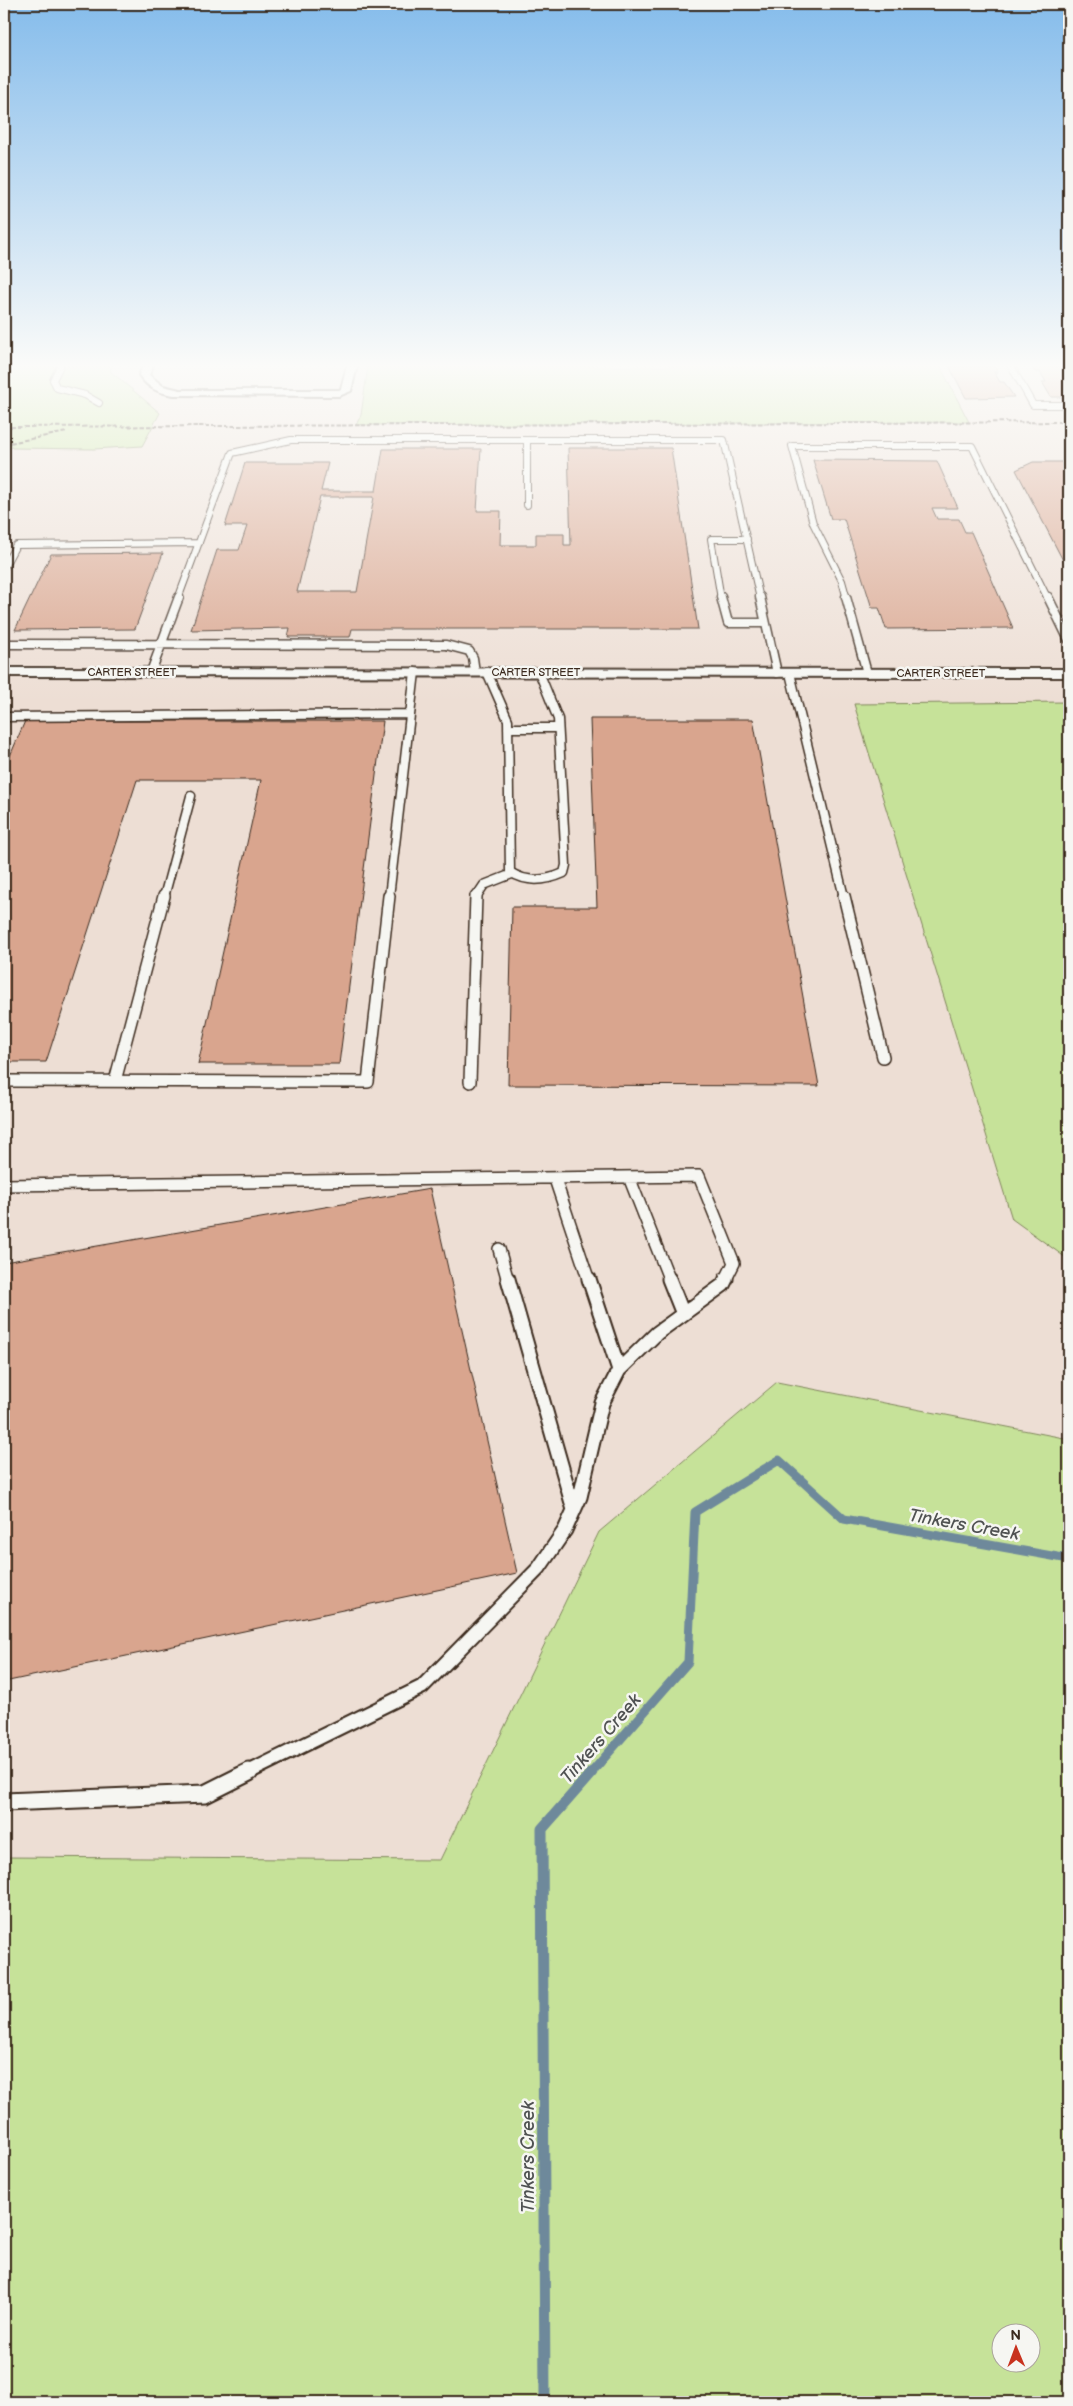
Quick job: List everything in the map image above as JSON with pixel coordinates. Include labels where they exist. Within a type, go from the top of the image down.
[{"type":"street","name":"CARTER STREET","points":[[4,672],[1069,673]]},
{"type":"lane","points":[[151,672],[223,478]]},
{"type":"lane","points":[[527,478],[527,505]]},
{"type":"lane","points":[[733,478],[765,623],[783,673],[883,1057]]},
{"type":"lane","points":[[801,478],[813,522],[842,581],[868,673]]},
{"type":"lane","points":[[988,478],[1069,640]]},
{"type":"lane","points":[[747,539],[711,540],[724,613],[728,624],[765,623]]},
{"type":"lane","points":[[4,567],[16,545],[199,543]]},
{"type":"lane","points":[[4,644],[446,645],[461,646],[470,650],[508,720],[508,864],[512,874],[518,879],[551,879],[564,873],[566,865],[558,719],[539,672]]},
{"type":"lane","points":[[4,1081],[368,1082],[415,672]]},
{"type":"lane","points":[[4,717],[410,714]]},
{"type":"lane","points":[[508,728],[558,728]]},
{"type":"lane","points":[[116,1081],[191,796]]},
{"type":"lane","points":[[470,1082],[476,894],[484,885],[512,874]]},
{"type":"lane","points":[[4,1185],[699,1176],[734,1263],[723,1285],[657,1332],[619,1370],[602,1403],[589,1465],[574,1510],[565,1530],[538,1568],[422,1687],[205,1794],[4,1802]]},
{"type":"lane","points":[[629,1178],[683,1314]]},
{"type":"lane","points":[[555,1179],[619,1370]]},
{"type":"lane","points":[[499,1249],[574,1510]]},
{"type":"shaded area","points":[[4,478],[1069,478],[1069,1439],[777,1382],[599,1532],[440,1860],[4,1857]]},
{"type":"green space","points":[[1069,702],[1069,1260],[1012,1219],[854,704]]},
{"type":"green space","points":[[777,1382],[1069,1439],[1069,2402],[4,2402],[4,1857],[440,1860],[599,1532]]},
{"type":"building","points":[[240,478],[324,478],[321,491],[376,491],[378,478],[479,478],[477,511],[501,511],[500,545],[536,545],[536,534],[564,534],[564,545],[571,545],[569,478],[676,478],[698,629],[352,629],[350,637],[288,637],[290,628],[191,630],[217,550],[239,550],[247,526],[225,526]],"holes":[[[320,497],[374,497],[357,592],[297,592]]]},
{"type":"building","points":[[819,478],[945,478],[958,508],[932,508],[937,519],[959,519],[965,532],[971,532],[1013,628],[886,629],[879,608],[872,608],[844,519],[831,519]]},
{"type":"building","points":[[1020,478],[1069,478],[1069,572]]},
{"type":"building","points":[[163,553],[135,629],[15,630],[51,554]]},
{"type":"building","points":[[590,719],[753,719],[819,1086],[508,1085],[512,907],[597,907]]},
{"type":"building","points":[[25,721],[383,721],[339,1064],[198,1064],[261,780],[137,780],[46,1062],[4,1062],[4,770]]},
{"type":"building","points":[[430,1189],[517,1573],[4,1682],[4,1262]]},
{"type":"waterway","name":"Tinkers Creek","points":[[591,1773],[688,1662],[695,1512],[779,1460],[844,1519],[1069,1559]]},
{"type":"waterway","name":"Tinkers Creek","points":[[545,2402],[542,1829],[592,1772]]}]
